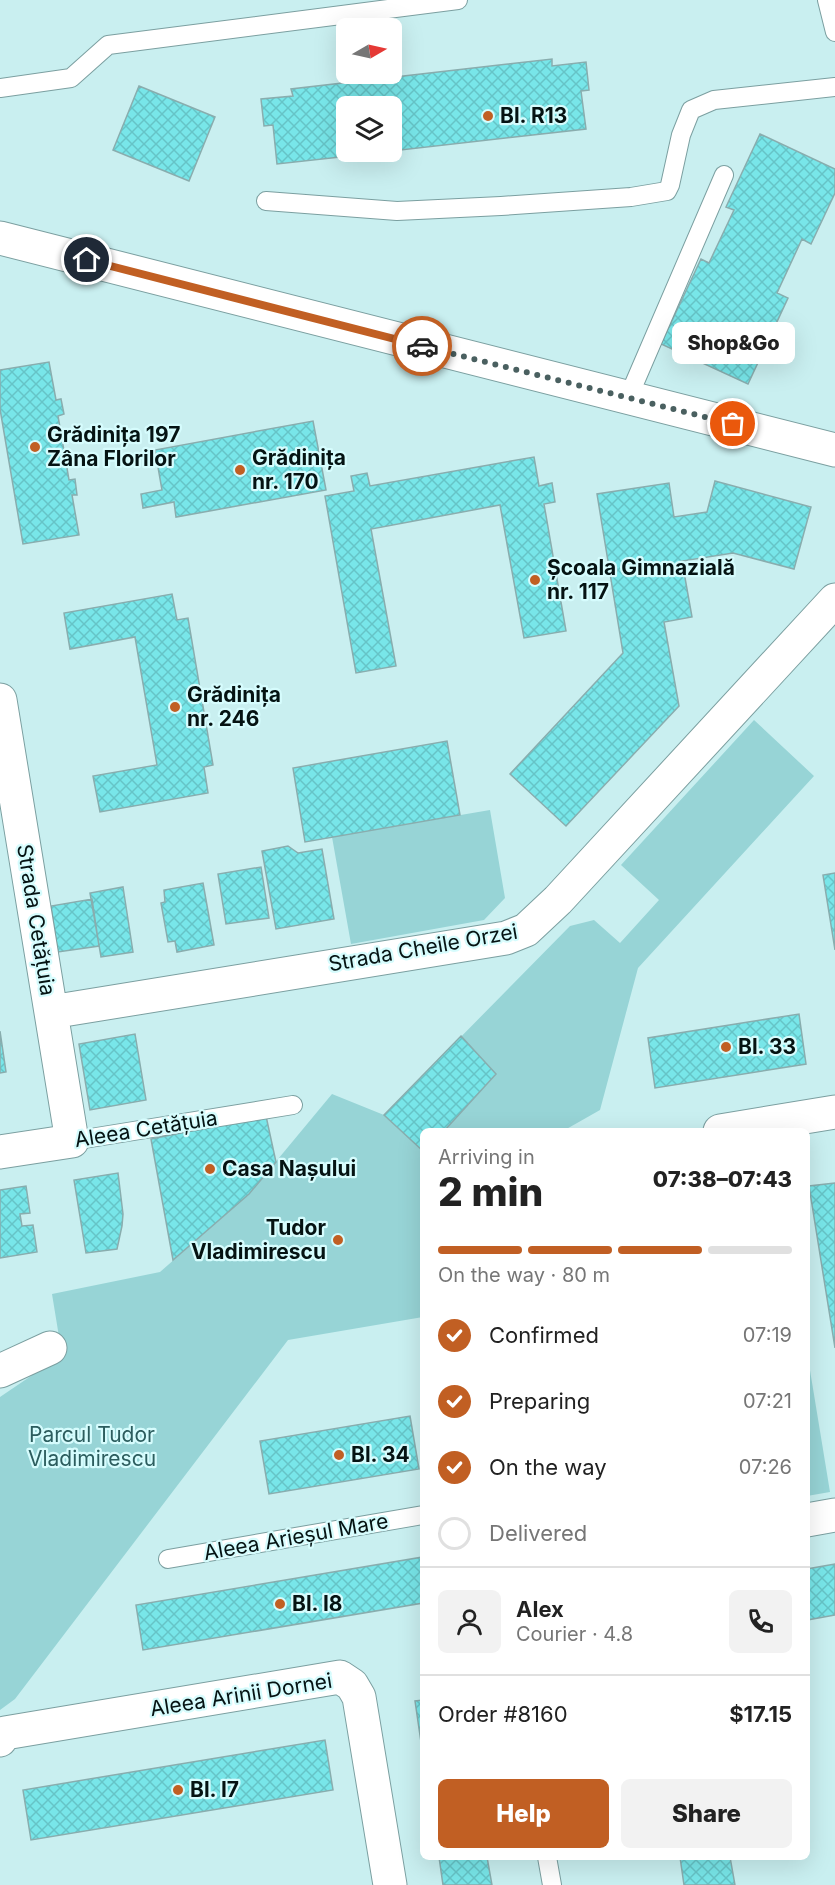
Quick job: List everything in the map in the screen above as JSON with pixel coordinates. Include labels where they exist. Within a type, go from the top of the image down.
[{"type":"street","points":[[0,238],[835,450]]},
{"type":"street","name":"Strada Cheile Orzei","points":[[51,1012],[506,938],[526,930],[558,900],[835,600]]},
{"type":"street","name":"Strada Cetățuia","points":[[0,700],[3,738],[72,1141]]},
{"type":"street","points":[[738,1128],[835,1112]]},
{"type":"street","name":"Aleea Cetățuia","points":[[0,1152],[72,1141]]},
{"type":"street","points":[[0,1371],[50,1348]]},
{"type":"street","points":[[810,1519],[835,1515]]},
{"type":"street","name":"Aleea Arinii Dornei","points":[[0,1740],[5,1733],[340,1677],[352,1685],[359,1696],[390,1885]]},
{"type":"lane","points":[[0,88],[71,78],[108,45],[433,1],[458,0]]},
{"type":"lane","points":[[827,0],[835,32]]},
{"type":"lane","points":[[266,201],[396,211],[524,205],[631,197],[667,191],[681,135],[691,110],[714,100],[835,87]]},
{"type":"lane","points":[[628,398],[724,175]]},
{"type":"lane","name":"Aleea Cetățuia","points":[[72,1141],[292,1105]]},
{"type":"lane","name":"Aleea Arieșul Mare","points":[[168,1559],[420,1516]]},
{"type":"lane","points":[[548,1860],[552,1885]]},
{"type":"green space","name":"Parcul Tudor Vladimirescu","points":[[754,720],[814,776],[638,968],[600,1110],[568,1128],[420,1128],[420,1318],[288,1340],[15,1699],[0,1710],[0,1397],[62,1355],[52,1294],[160,1272],[249,1194],[332,1094],[384,1115],[570,926],[594,920],[620,943],[659,900],[621,865]]},
{"type":"green space","points":[[490,810],[505,898],[484,920],[351,944],[332,837]]},
{"type":"green space","points":[[810,1370],[830,1492],[810,1495]]},
{"type":"building","name":"Bl. R13","points":[[552,59],[552,66],[586,62],[589,90],[581,91],[586,129],[402,150],[402,96],[336,96],[336,158],[277,164],[273,125],[264,126],[261,99],[293,96],[291,89],[336,84],[402,84],[402,76]]},
{"type":"building","points":[[139,86],[215,117],[189,181],[113,150]]},
{"type":"building","points":[[760,134],[835,169],[835,193],[811,244],[802,239],[777,293],[788,298],[748,384],[661,344],[701,259],[709,263],[734,210],[726,207]]},
{"type":"building","name":"Grădinița 197 Zâna Florilor","points":[[49,362],[56,400],[61,399],[64,414],[58,416],[69,480],[75,479],[77,495],[72,495],[79,535],[23,544],[0,409],[0,370]]},
{"type":"building","name":"Grădinița nr. 170","points":[[313,421],[326,490],[176,517],[174,502],[143,508],[141,494],[162,490],[155,450]]},
{"type":"building","name":"Școala Gimnazială nr. 117","points":[[534,457],[539,486],[552,483],[555,502],[544,504],[566,631],[524,638],[500,505],[371,529],[396,666],[356,673],[325,496],[354,491],[351,476],[367,473],[370,486]]},
{"type":"building","points":[[715,481],[811,507],[794,569],[733,553],[682,561],[692,617],[664,622],[679,706],[566,826],[510,774],[623,653],[597,494],[669,483],[674,517],[707,512]]},
{"type":"building","name":"Grădinița nr. 246","points":[[172,594],[177,620],[188,618],[213,765],[204,767],[208,793],[100,812],[93,776],[157,765],[135,637],[70,649],[64,613]]},
{"type":"building","points":[[447,741],[460,815],[305,842],[293,768]]},
{"type":"building","points":[[288,846],[298,853],[322,849],[334,919],[276,929],[262,851]]},
{"type":"building","points":[[261,867],[269,918],[226,924],[218,874]]},
{"type":"building","points":[[835,873],[835,950],[823,875]]},
{"type":"building","points":[[203,883],[214,945],[177,952],[175,941],[168,942],[161,903],[165,902],[164,890]]},
{"type":"building","points":[[123,887],[133,952],[101,957],[90,893]]},
{"type":"building","points":[[92,899],[99,946],[58,952],[51,906]]},
{"type":"building","name":"Bl. 33","points":[[799,1014],[806,1064],[655,1088],[648,1038]]},
{"type":"building","points":[[0,1031],[6,1072],[0,1073]]},
{"type":"building","points":[[135,1034],[146,1100],[90,1110],[79,1044]]},
{"type":"building","points":[[461,1036],[496,1074],[447,1128],[420,1128],[420,1148],[384,1115]]},
{"type":"building","points":[[266,1116],[276,1162],[249,1194],[173,1260],[151,1139]]},
{"type":"building","points":[[118,1173],[123,1214],[117,1249],[86,1253],[74,1180]]},
{"type":"building","points":[[835,1183],[835,1348],[810,1192],[810,1186]]},
{"type":"building","points":[[26,1186],[30,1213],[20,1214],[22,1226],[33,1225],[37,1252],[0,1258],[0,1190]]},
{"type":"building","name":"Bl. 34","points":[[410,1416],[419,1469],[269,1494],[260,1441]]},
{"type":"building","name":"Bl. I8","points":[[420,1558],[420,1604],[143,1650],[136,1605]]},
{"type":"building","points":[[835,1564],[835,1615],[810,1619],[810,1568]]},
{"type":"building","points":[[420,1700],[420,1735],[415,1701]]},
{"type":"building","name":"Bl. I7","points":[[325,1740],[333,1790],[31,1840],[23,1790]]},
{"type":"building","points":[[439,1860],[488,1860],[492,1885],[443,1885]]},
{"type":"building","points":[[680,1860],[731,1860],[735,1885],[684,1885]]},
{"type":"way so far","points":[[422,346],[733,424]]},
{"type":"place","name":"Bl. R13","points":[[488,116]]},
{"type":"place","name":"Shop&Go","points":[[733,424]]},
{"type":"place","name":"Grădinița 197 Zâna Florilor","points":[[35,447]]},
{"type":"place","name":"Grădinița nr. 170","points":[[240,470]]},
{"type":"place","name":"Școala Gimnazială nr. 117","points":[[535,580]]},
{"type":"place","name":"Grădinița nr. 246","points":[[175,707]]},
{"type":"place","name":"Bl. 33","points":[[726,1047]]},
{"type":"place","name":"Casa Nașului","points":[[210,1169]]},
{"type":"place","name":"Tudor Vladimirescu","points":[[338,1240]]},
{"type":"place","name":"Bl. 34","points":[[339,1455]]},
{"type":"place","name":"Bl. I8","points":[[280,1604]]},
{"type":"place","name":"Bl. I7","points":[[178,1790]]},
{"type":"route","points":[[87,260],[422,346]]}]
